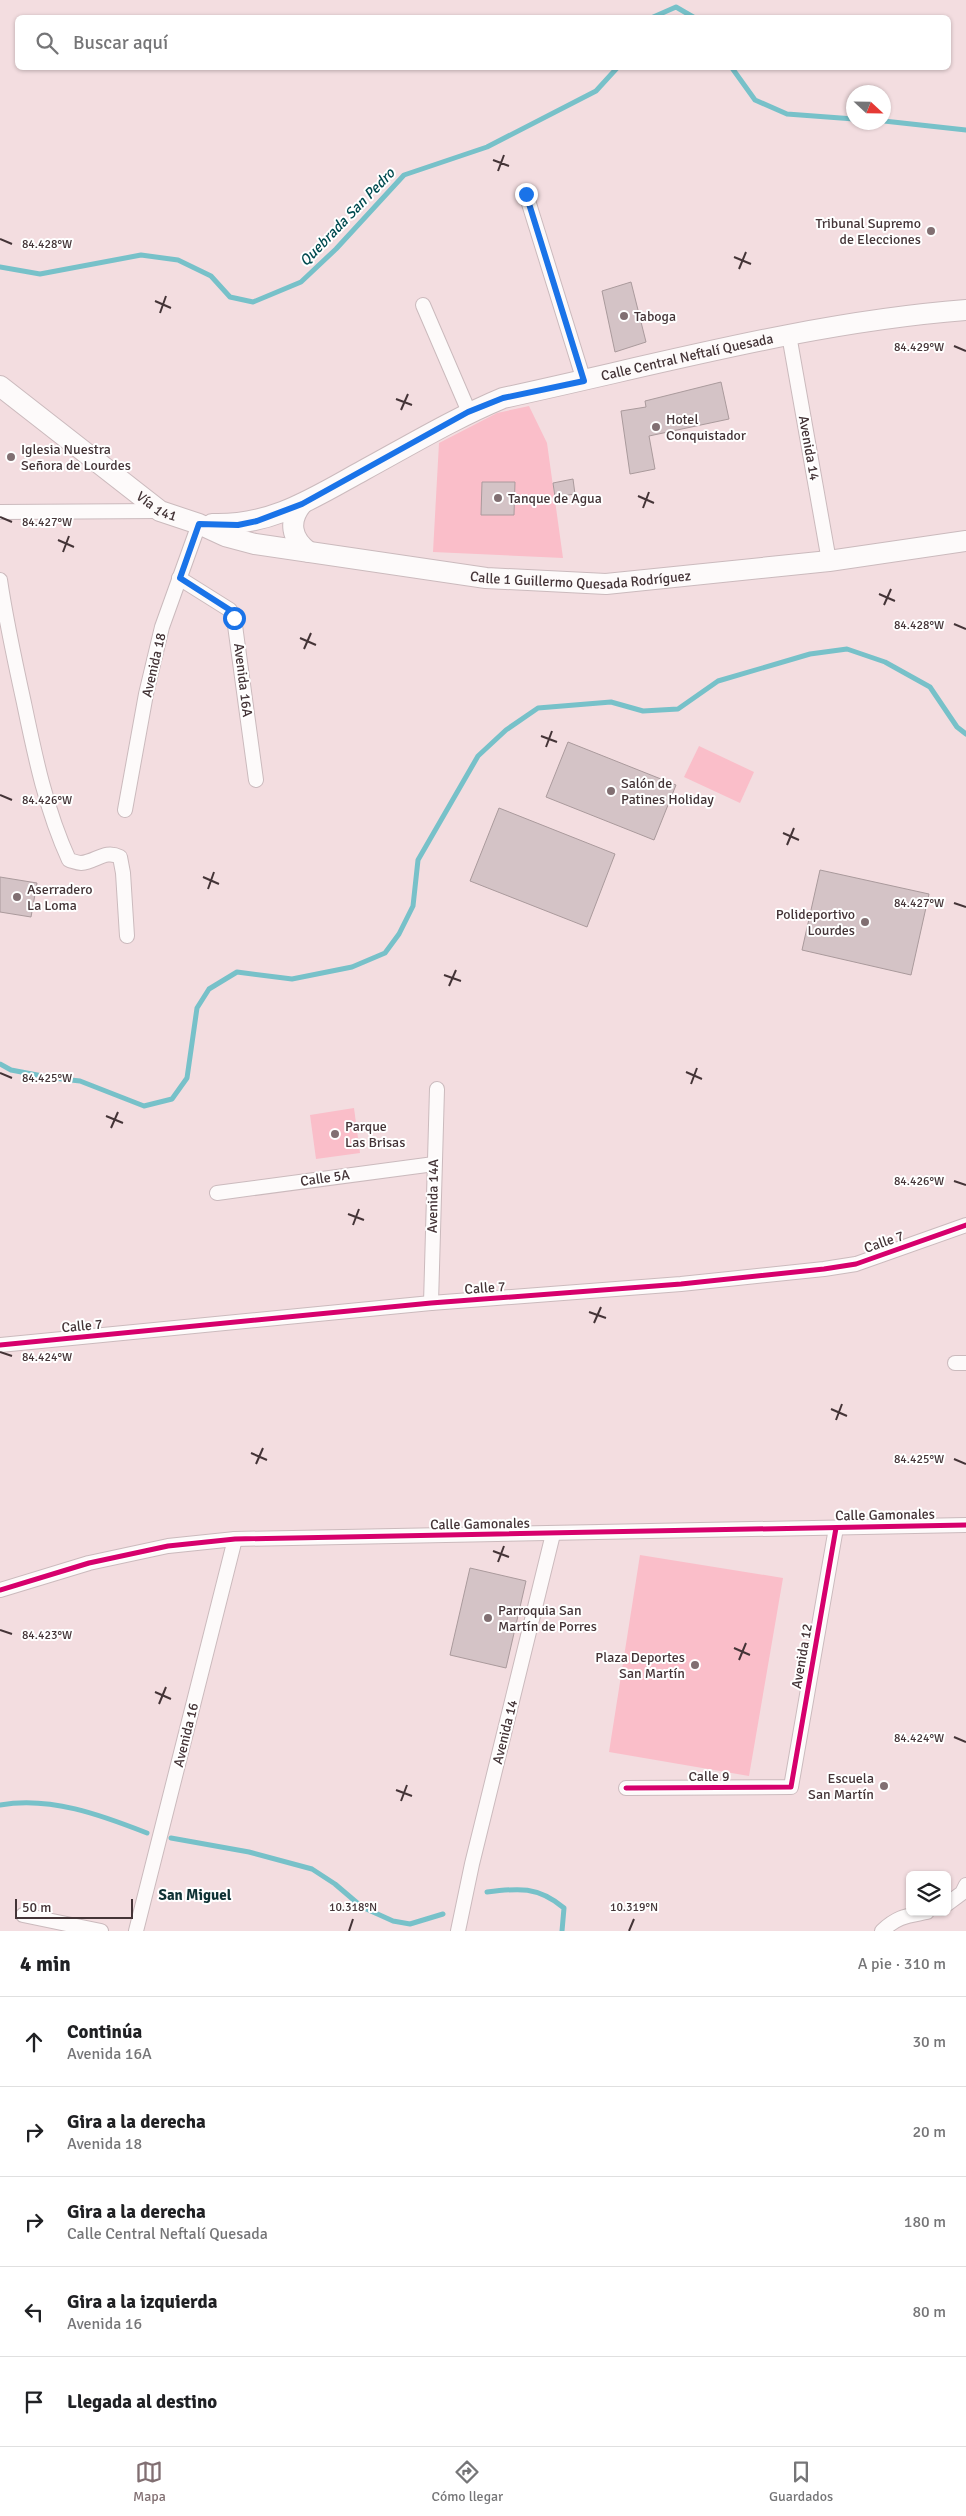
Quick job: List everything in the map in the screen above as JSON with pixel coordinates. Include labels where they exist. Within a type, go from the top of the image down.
[{"type":"main road","name":"Calle Central Neftalí Quesada","points":[[199,524],[238,525],[257,521],[302,504],[468,412],[503,398],[789,335],[966,310]]},
{"type":"main road","name":"Vía 141","points":[[0,386],[160,511],[199,524]]},
{"type":"main road","points":[[302,504],[292,526],[297,541],[309,552]]},
{"type":"main road","name":"Calle 1 Guillermo Quesada Rodríguez","points":[[199,524],[225,536],[255,544],[309,552],[486,578],[606,584],[828,561],[966,541]]},
{"type":"street","points":[[526,194],[584,381]]},
{"type":"street","points":[[423,305],[468,412]]},
{"type":"street","name":"Avenida 14","points":[[789,335],[828,561]]},
{"type":"street","points":[[0,512],[160,511]]},
{"type":"street","name":"Avenida 18","points":[[126,810],[146,694],[162,627],[199,524]]},
{"type":"street","name":"Avenida 16A","points":[[180,578],[230,610],[234,618],[256,780]]},
{"type":"street","points":[[0,580],[4,610],[33,744],[56,828],[69,860],[80,863],[106,854],[120,857],[123,873],[127,936]]},
{"type":"street","name":"Avenida 14A","points":[[431,1303],[437,1089]]},
{"type":"street","name":"Calle 5A","points":[[217,1192],[434,1164]]},
{"type":"street","name":"Calle 7","points":[[0,1345],[431,1303],[682,1284],[824,1269],[856,1264],[966,1225]]},
{"type":"street","name":"Calle Gamonales","points":[[0,1590],[88,1564],[159,1548],[192,1542],[235,1539],[966,1525]]},
{"type":"street","name":"Avenida 12","points":[[791,1787],[836,1528]]},
{"type":"street","name":"Avenida 14","points":[[458,1931],[553,1534]]},
{"type":"street","name":"Avenida 16","points":[[136,1931],[235,1539]]},
{"type":"street","name":"Calle 9","points":[[626,1788],[791,1787]]},
{"type":"street","points":[[951,1901],[962,1893],[966,1885]]},
{"type":"street","points":[[882,1931],[890,1923],[906,1914]]},
{"type":"street","points":[[23,1915],[101,1931]]},
{"type":"shaded area","points":[[529,406],[547,443],[563,558],[433,552],[439,443],[497,413]],"holes":[[[515,482],[514,515],[482,515]]]},
{"type":"shaded area","points":[[699,746],[754,772],[740,803],[684,777]]},
{"type":"shaded area","name":"Parque Las Brisas","points":[[354,1108],[360,1153],[316,1159],[310,1115]]},
{"type":"shaded area","name":"Plaza Deportes San Martín","points":[[640,1555],[783,1578],[749,1776],[609,1752]]},
{"type":"building","name":"Taboga","points":[[631,282],[646,342],[615,352],[602,291]]},
{"type":"building","name":"Hotel Conquistador","points":[[721,382],[729,419],[649,436],[655,469],[630,474],[621,411],[646,407],[645,401]]},
{"type":"building","points":[[573,479],[575,494],[555,497],[553,483]]},
{"type":"building","name":"Tanque de Agua","points":[[482,482],[515,482],[514,515],[481,515]]},
{"type":"building","name":"Salón de Patines Holiday","points":[[568,742],[676,785],[654,840],[546,797]]},
{"type":"building","points":[[499,808],[615,854],[587,927],[470,881]]},
{"type":"building","name":"Polideportivo Lourdes","points":[[820,870],[929,894],[911,975],[802,950]]},
{"type":"building","name":"Aserradero La Loma","points":[[0,877],[37,883],[31,917],[0,912]]},
{"type":"building","name":"Parroquia San Martín de Porres","points":[[470,1568],[526,1581],[506,1668],[450,1655]]},
{"type":"waterway","name":"Quebrada San Pedro","points":[[658,15],[676,7],[690,15]]},
{"type":"waterway","name":"Quebrada San Pedro","points":[[0,267],[40,274],[141,255],[178,260],[211,276],[230,297],[253,302],[301,282],[336,249],[404,175],[487,147],[596,91],[615,70]]},
{"type":"waterway","name":"Quebrada San Pedro","points":[[733,70],[755,100],[787,114],[846,118]]},
{"type":"waterway","name":"Quebrada San Pedro","points":[[891,122],[966,130]]},
{"type":"waterway","points":[[0,1064],[11,1070],[80,1081],[144,1106],[172,1099],[187,1078],[197,1008],[209,989],[237,972],[292,979],[352,967],[385,953],[399,934],[413,906],[418,860],[478,756],[506,730],[538,708],[611,702],[643,711],[678,709],[718,681],[810,654],[847,649],[885,662],[930,687],[957,727],[966,734]]},
{"type":"waterway","points":[[0,1805],[19,1803],[56,1805],[93,1814],[147,1833]]},
{"type":"waterway","points":[[171,1838],[249,1852],[312,1869],[335,1884],[362,1907],[393,1921],[410,1924],[443,1914]]},
{"type":"waterway","points":[[487,1892],[527,1890],[545,1896],[564,1908],[562,1931]]},
{"type":"cycle path","points":[[0,1345],[431,1303],[681,1284],[824,1269],[856,1264],[966,1225]]},
{"type":"cycle path","points":[[0,1590],[89,1563],[168,1546],[235,1539],[966,1525]]},
{"type":"cycle path","points":[[626,1788],[791,1787],[836,1528]]},
{"type":"place","name":"Tribunal Supremo de Elecciones","points":[[931,231]]},
{"type":"place","name":"Taboga","points":[[624,316]]},
{"type":"place","name":"Hotel Conquistador","points":[[656,427]]},
{"type":"place","name":"Iglesia Nuestra Señora de Lourdes","points":[[11,457]]},
{"type":"place","name":"Tanque de Agua","points":[[498,498]]},
{"type":"place","name":"Salón de Patines Holiday","points":[[611,791]]},
{"type":"place","name":"Aserradero La Loma","points":[[17,897]]},
{"type":"place","name":"Polideportivo Lourdes","points":[[865,922]]},
{"type":"place","name":"Parque Las Brisas","points":[[335,1134]]},
{"type":"place","name":"Parroquia San Martín de Porres","points":[[488,1618]]},
{"type":"place","name":"Plaza Deportes San Martín","points":[[695,1665]]},
{"type":"place","name":"Escuela San Martín","points":[[884,1786]]},
{"type":"district","name":"San Miguel","points":[[195,1895]]},
{"type":"route","points":[[234,618],[230,610],[180,578],[199,524],[238,525],[257,521],[302,504],[468,412],[503,398],[584,381],[526,194]]}]
